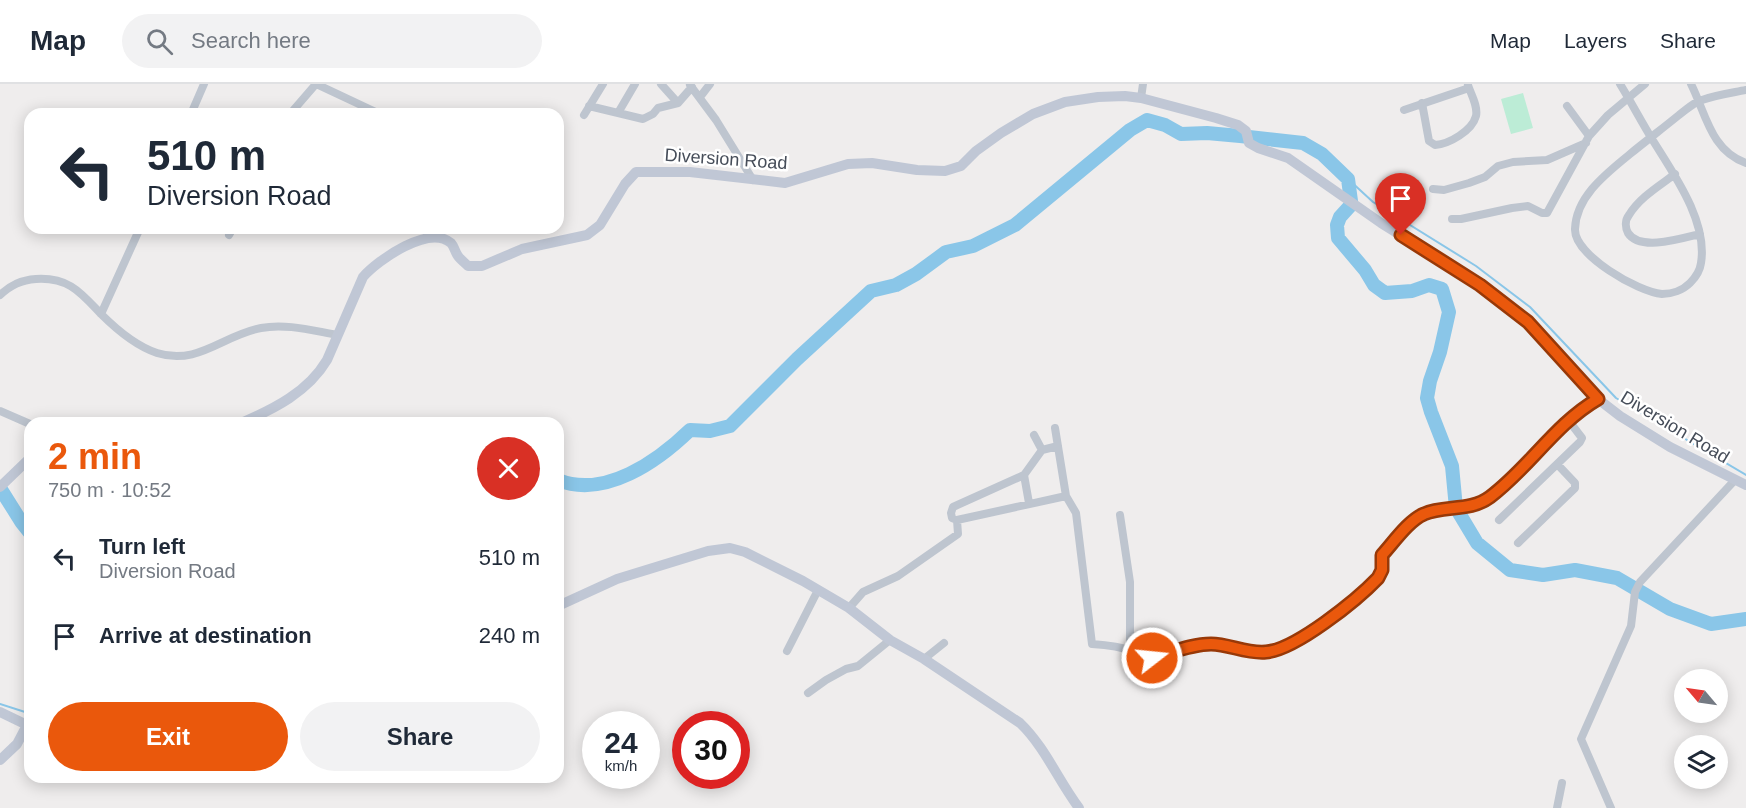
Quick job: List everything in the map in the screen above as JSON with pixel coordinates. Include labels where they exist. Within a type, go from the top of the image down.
[{"type":"street","points":[[194,108],[204,84]]},
{"type":"street","points":[[295,108],[316,84],[367,108]]},
{"type":"street","points":[[584,115],[603,84]]},
{"type":"street","points":[[618,113],[635,84]]},
{"type":"street","points":[[661,84],[678,103]]},
{"type":"street","points":[[700,97],[710,84]]},
{"type":"street","points":[[1141,98],[1143,84]]},
{"type":"street","points":[[1620,84],[1651,137],[1675,174],[1690,205],[1700,234],[1701,254],[1698,272],[1687,285],[1673,293],[1661,294],[1643,288],[1599,263],[1582,245],[1575,231],[1578,215],[1586,195],[1606,173],[1651,137],[1699,100],[1746,90]]},
{"type":"street","points":[[1452,219],[1512,207],[1528,206],[1547,213],[1588,139],[1608,115],[1644,84]]},
{"type":"street","points":[[1691,84],[1719,145],[1729,154],[1744,162]]},
{"type":"street","points":[[589,106],[643,119],[653,114],[658,108],[678,103],[691,86],[736,150],[753,180]]},
{"type":"street","points":[[1404,110],[1422,103],[1468,86],[1476,114],[1472,124],[1457,137],[1444,145],[1435,146],[1429,141],[1422,103]]},
{"type":"street","name":"Diversion Road","points":[[430,234],[452,244],[457,255],[468,266],[482,266],[522,249],[587,235],[600,225],[625,184],[636,172],[690,172],[785,183],[848,164],[872,163],[917,170],[945,171],[961,166],[1001,132],[1034,114],[1065,102],[1098,97],[1141,98],[1238,126],[1258,148],[1288,158],[1381,223],[1480,285],[1528,322],[1598,399],[1620,416],[1667,445],[1734,481],[1746,485]]},
{"type":"street","points":[[1566,106],[1588,139]]},
{"type":"street","points":[[1433,189],[1444,190],[1468,183],[1485,177],[1498,166],[1505,164],[1547,160],[1588,139]]},
{"type":"street","points":[[1675,174],[1647,195],[1629,215],[1626,221],[1627,230],[1632,237],[1654,243],[1700,234]]},
{"type":"street","points":[[101,314],[137,234]]},
{"type":"street","name":"Diversion Road","points":[[256,417],[294,396],[321,370],[358,287],[371,268],[425,234]]},
{"type":"street","points":[[0,296],[14,284],[25,280],[53,279],[65,282],[81,293],[131,340],[157,353],[181,357],[191,356],[262,327],[283,327],[338,335]]},
{"type":"street","points":[[1055,428],[1066,496],[1076,513],[1092,645],[1111,645],[1148,658],[1188,647],[1212,644],[1267,652],[1279,649],[1332,617],[1373,583],[1382,570],[1382,555],[1415,520],[1428,512],[1482,502],[1491,496],[1569,420],[1598,399]]},
{"type":"street","points":[[0,411],[24,421]]},
{"type":"street","points":[[1499,520],[1558,465],[1582,438],[1569,420]]},
{"type":"street","points":[[1034,435],[1042,450]]},
{"type":"street","points":[[1058,446],[1042,450],[1024,475],[953,507],[951,513],[952,518],[957,520],[1066,496]]},
{"type":"street","points":[[2,486],[24,464]]},
{"type":"street","points":[[1518,543],[1575,489],[1575,483],[1558,465]]},
{"type":"street","points":[[1024,475],[1029,503]]},
{"type":"street","points":[[1611,808],[1581,739],[1631,627],[1635,592],[1640,582],[1734,481]]},
{"type":"street","points":[[1120,515],[1130,582],[1130,650]]},
{"type":"street","points":[[849,608],[863,592],[898,576],[958,534],[957,520]]},
{"type":"street","points":[[564,603],[617,579],[708,551],[730,549],[746,552],[849,608],[890,640],[924,659],[1020,723],[1032,734],[1079,808]]},
{"type":"street","points":[[787,651],[818,590]]},
{"type":"street","points":[[808,693],[846,669],[858,666],[890,640]]},
{"type":"street","points":[[924,659],[944,643]]},
{"type":"street","points":[[0,712],[24,723]]},
{"type":"street","points":[[0,760],[17,744],[24,733]]},
{"type":"street","points":[[1557,808],[1562,783]]},
{"type":"green space","points":[[1523,93],[1533,128],[1511,134],[1501,99]]},
{"type":"waterway","points":[[564,482],[576,485],[594,485],[612,481],[647,464],[690,430],[710,431],[730,426],[797,359],[871,291],[896,285],[916,274],[946,252],[973,246],[1015,225],[1130,130],[1147,120],[1165,125],[1181,134],[1207,133],[1303,143],[1322,154],[1348,179],[1351,201]]},
{"type":"waterway","points":[[1348,179],[1373,202],[1476,266],[1530,307],[1616,398],[1746,475]]},
{"type":"waterway","points":[[1350,206],[1340,217],[1337,225],[1338,238],[1365,270],[1374,285],[1385,293],[1412,291],[1429,285],[1442,289],[1449,312],[1427,398],[1452,466],[1456,508],[1477,543],[1510,570],[1543,575],[1575,570],[1617,578],[1670,609],[1711,624],[1746,619]]},
{"type":"waterway","points":[[0,488],[24,526]]},
{"type":"waterway","points":[[0,704],[24,712]]},
{"type":"route","points":[[1152,658],[1188,647],[1212,644],[1240,650],[1267,652],[1279,649],[1309,632],[1332,617],[1378,578],[1382,570],[1382,555],[1415,520],[1428,512],[1482,502],[1491,496],[1569,420],[1598,399],[1528,322],[1480,285],[1401,235]]}]
